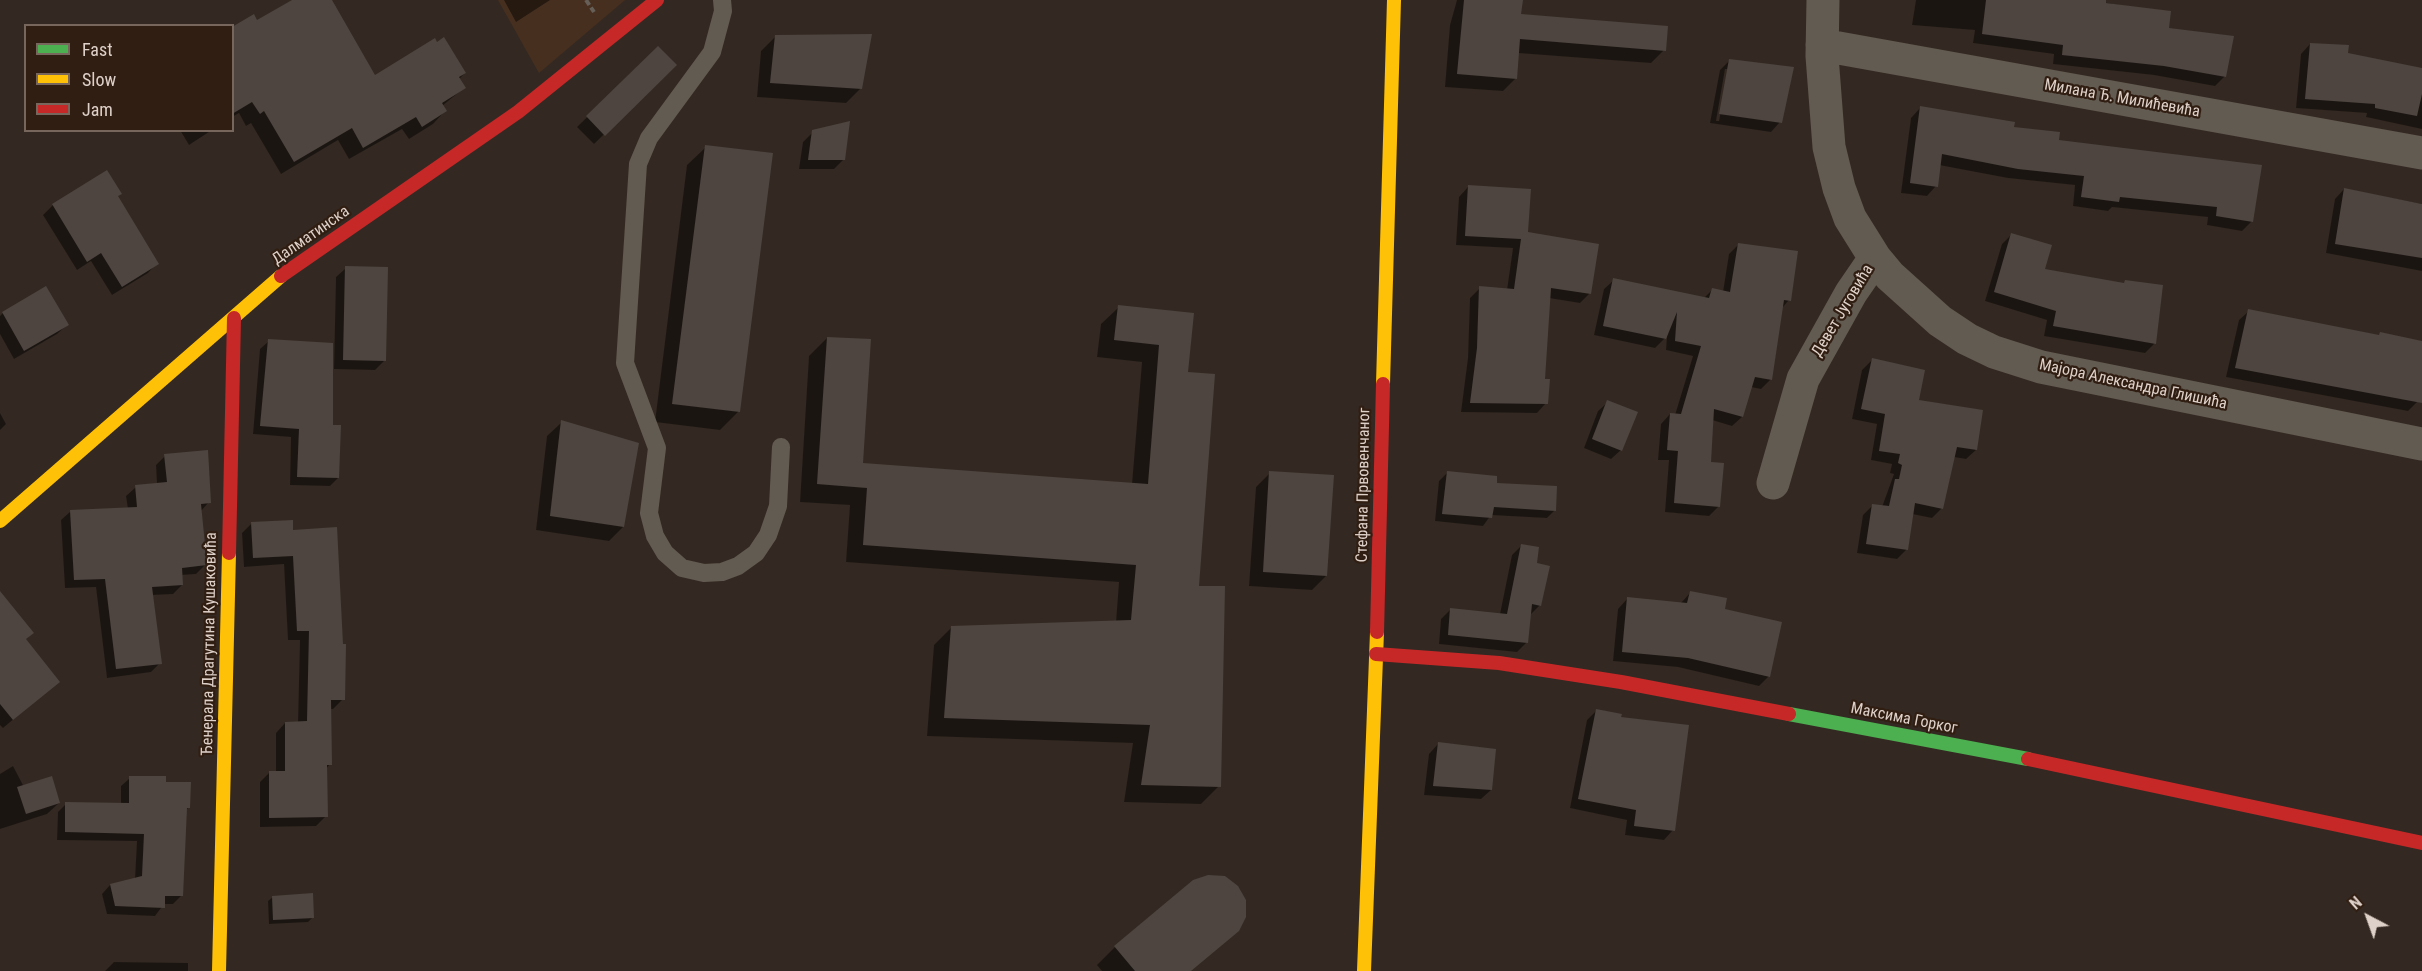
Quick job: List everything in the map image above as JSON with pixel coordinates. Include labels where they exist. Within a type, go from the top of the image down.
[{"type":"street","name":"Далматинска","points":[[0,520],[280,277],[518,112],[657,0]]},
{"type":"street","name":"Стефана Првовенчаног","points":[[1364,971],[1376,654],[1394,0]]},
{"type":"street","name":"Девет Југовића","points":[[1773,483],[1803,380],[1851,293],[1875,258],[1860,238],[1839,188],[1829,147],[1822,45],[1823,0]]},
{"type":"street","name":"Милана Ђ. Милићевића","points":[[1822,45],[2422,153]]},
{"type":"street","name":"Мајора Александра Глишића","points":[[1875,258],[1890,276],[1940,321],[1967,339],[1994,352],[2041,367],[2422,444]]},
{"type":"street","name":"Ђенерала Драгутина Кушаковића","points":[[219,971],[234,318]]},
{"type":"street","name":"Максима Горког","points":[[1376,654],[1499,663],[1632,684],[2037,761],[2422,843]]},
{"type":"lane","points":[[722,0],[723,11],[712,52],[649,138],[638,164],[625,363],[657,448],[649,513],[655,536],[665,553],[682,568],[704,573],[722,572],[738,566],[756,553],[768,535],[778,506],[781,447]]},
{"type":"shaded area","points":[[498,0],[625,0],[539,73]]},
{"type":"building","points":[[292,0],[332,0],[375,75],[435,38],[437,42],[444,37],[466,73],[459,77],[466,88],[442,103],[447,111],[422,127],[416,117],[363,148],[352,128],[294,162],[264,111],[260,114],[252,102],[234,113],[234,26],[254,14],[257,20]]},
{"type":"building","points":[[1464,0],[1523,0],[1521,14],[1668,26],[1666,51],[1520,39],[1517,79],[1457,74]]},
{"type":"building","points":[[1986,0],[2106,0],[2106,3],[2171,11],[2169,28],[2234,36],[2226,77],[2164,66],[2062,55],[2063,45],[1982,34]]},
{"type":"building","points":[[872,34],[862,89],[770,83],[775,35]]},
{"type":"building","points":[[2310,43],[2349,45],[2348,53],[2422,68],[2422,94],[2417,116],[2375,108],[2375,104],[2305,99]]},
{"type":"building","points":[[658,46],[677,65],[605,136],[586,116]]},
{"type":"building","points":[[1729,59],[1794,67],[1782,123],[1719,114]]},
{"type":"building","points":[[1920,106],[2015,122],[2014,127],[2060,132],[2059,140],[2262,165],[2253,222],[2216,216],[2217,207],[2120,197],[2119,202],[2081,197],[2084,176],[2018,169],[1942,154],[1938,187],[1910,183]]},
{"type":"building","points":[[850,121],[845,160],[808,160],[812,130]]},
{"type":"building","points":[[705,145],[773,153],[740,412],[672,404]]},
{"type":"building","points":[[107,170],[122,194],[118,196],[159,264],[122,287],[101,253],[87,262],[52,204]]},
{"type":"building","points":[[1468,185],[1531,189],[1528,232],[1599,244],[1591,294],[1551,288],[1545,379],[1550,379],[1548,404],[1470,403],[1477,348],[1479,286],[1514,289],[1521,239],[1465,236]]},
{"type":"building","points":[[2344,188],[2422,204],[2422,258],[2335,244]]},
{"type":"building","points":[[2011,233],[2052,245],[2045,269],[2124,283],[2125,280],[2163,285],[2156,344],[2053,326],[2056,311],[1994,292]]},
{"type":"building","points":[[1738,243],[1798,251],[1791,301],[1784,300],[1772,380],[1755,377],[1743,417],[1714,409],[1711,462],[1724,463],[1720,507],[1674,503],[1678,451],[1667,450],[1670,413],[1681,414],[1701,346],[1675,341],[1677,312],[1666,339],[1603,326],[1613,278],[1709,298],[1712,288],[1730,292]]},
{"type":"building","points":[[345,266],[388,267],[386,361],[343,360]]},
{"type":"building","points":[[46,286],[69,325],[24,351],[2,312]]},
{"type":"building","points":[[1118,305],[1194,313],[1188,372],[1215,374],[1199,586],[1225,586],[1221,787],[1141,785],[1150,725],[944,718],[951,626],[1131,620],[1136,565],[863,545],[867,488],[817,484],[827,337],[871,339],[863,463],[1148,484],[1159,345],[1114,340]]},
{"type":"building","points":[[2248,309],[2379,335],[2380,332],[2422,341],[2422,403],[2235,368]]},
{"type":"building","points":[[268,339],[333,343],[333,425],[341,425],[339,478],[297,477],[299,429],[260,426]]},
{"type":"building","points":[[1872,358],[1925,370],[1919,400],[1983,410],[1977,450],[1957,447],[1943,509],[1915,503],[1908,550],[1866,544],[1872,504],[1889,506],[1895,479],[1899,479],[1902,465],[1898,463],[1900,454],[1879,451],[1885,414],[1861,409]]},
{"type":"building","points":[[1607,400],[1638,412],[1622,451],[1592,439]]},
{"type":"building","points":[[561,420],[639,443],[624,527],[550,516]]},
{"type":"building","points":[[208,450],[211,503],[201,504],[207,565],[182,568],[183,585],[152,587],[162,664],[116,669],[105,579],[74,580],[70,510],[137,507],[135,485],[167,482],[164,454]]},
{"type":"building","points":[[1269,471],[1334,475],[1327,576],[1263,572]]},
{"type":"building","points":[[1447,471],[1497,476],[1497,483],[1557,486],[1556,511],[1494,507],[1492,518],[1442,514]]},
{"type":"building","points":[[293,520],[293,530],[337,527],[343,644],[346,644],[345,700],[331,700],[332,765],[327,765],[328,817],[269,818],[269,771],[285,771],[285,722],[307,721],[309,631],[297,631],[293,556],[253,558],[251,522]]},
{"type":"building","points":[[1521,544],[1539,547],[1537,563],[1550,566],[1541,606],[1532,604],[1528,643],[1448,635],[1450,608],[1507,614]]},
{"type":"building","points":[[0,591],[34,633],[26,639],[60,682],[13,720],[0,704]]},
{"type":"building","points":[[1690,591],[1727,598],[1725,609],[1782,622],[1770,677],[1688,658],[1622,652],[1627,597],[1687,603]]},
{"type":"building","points":[[1596,709],[1622,714],[1621,717],[1689,725],[1675,831],[1634,826],[1636,810],[1578,799]]},
{"type":"building","points":[[1438,742],[1496,749],[1492,790],[1433,786]]},
{"type":"building","points":[[52,776],[60,803],[26,814],[17,787]]},
{"type":"building","points":[[129,776],[166,776],[166,782],[191,782],[190,808],[187,808],[183,896],[165,896],[165,908],[115,906],[110,884],[142,876],[144,834],[65,832],[65,802],[129,803]]},
{"type":"building","points":[[1208,875],[1225,876],[1238,886],[1246,900],[1246,917],[1239,931],[1191,971],[1135,971],[1114,946],[1193,880]]},
{"type":"building","points":[[313,893],[314,918],[273,920],[272,896]]},
{"type":"traffic: fast","points":[[1789,714],[2028,759]]},
{"type":"traffic: slow","points":[[1383,384],[1394,0]]},
{"type":"traffic: slow","points":[[0,521],[281,276]]},
{"type":"traffic: slow","points":[[219,971],[229,553]]},
{"type":"traffic: slow","points":[[1364,971],[1377,632]]},
{"type":"traffic: jam","points":[[281,276],[518,112],[657,0]]},
{"type":"traffic: jam","points":[[229,553],[234,318]]},
{"type":"traffic: jam","points":[[1377,632],[1383,384]]},
{"type":"traffic: jam","points":[[1376,654],[1499,663],[1621,682],[1789,714]]},
{"type":"traffic: jam","points":[[2028,759],[2422,843]]}]
